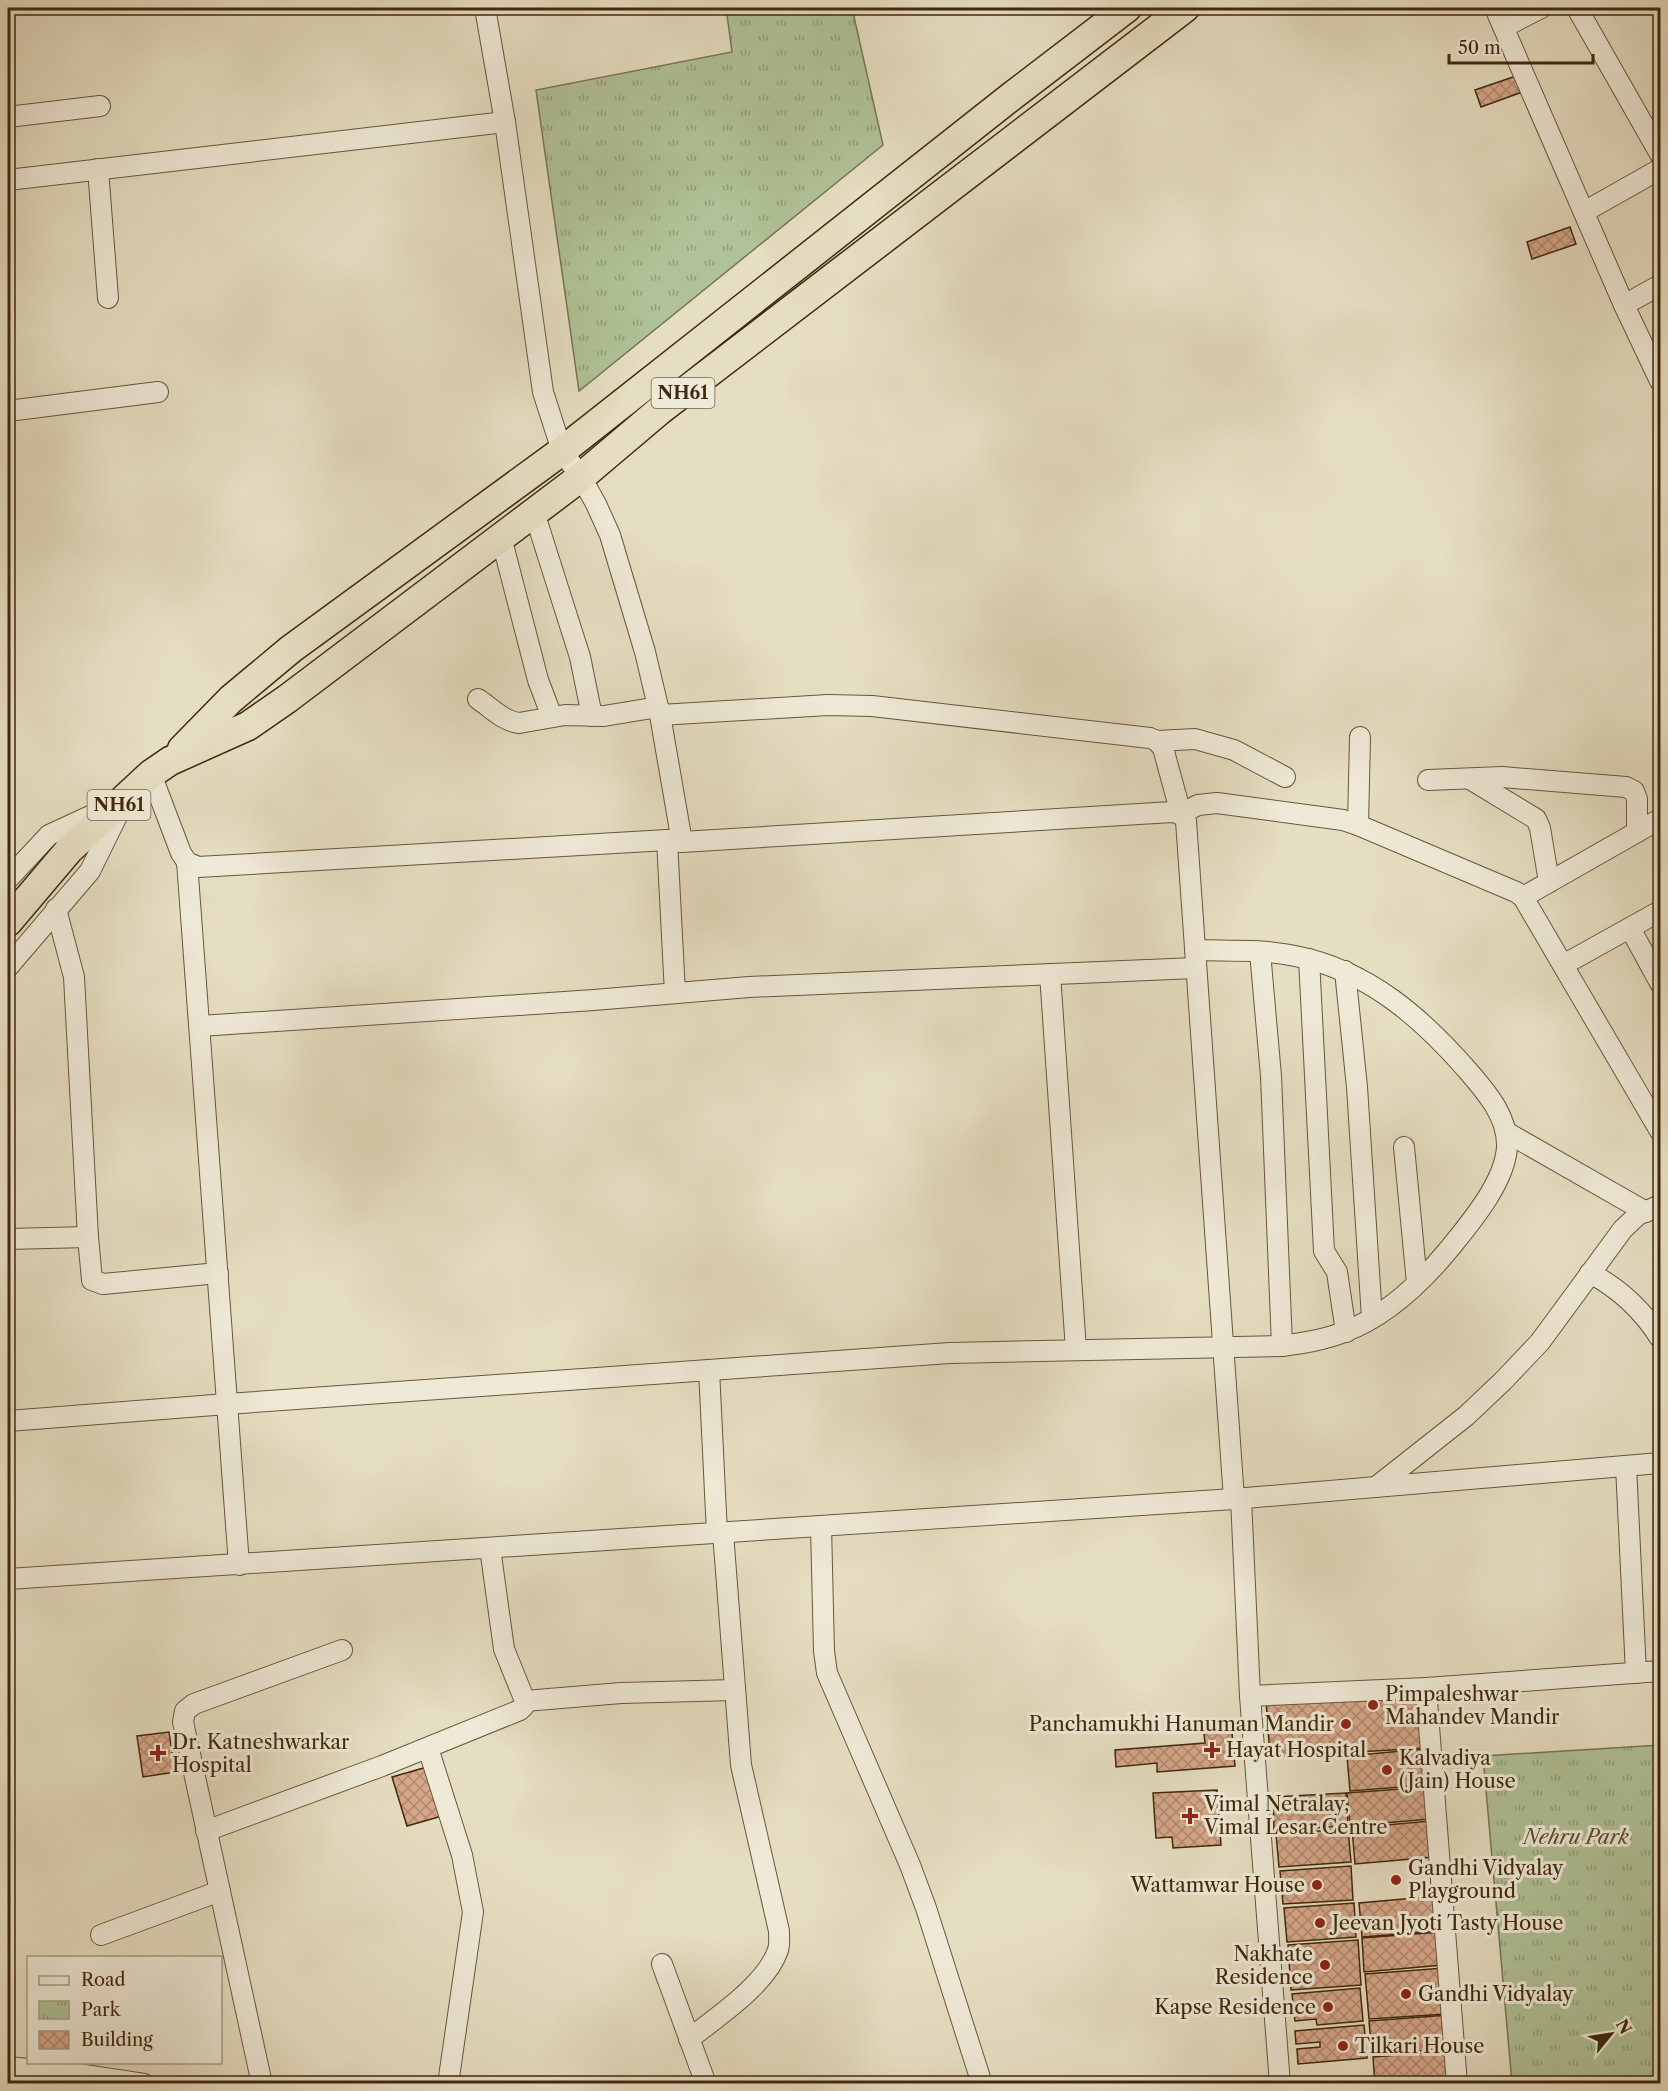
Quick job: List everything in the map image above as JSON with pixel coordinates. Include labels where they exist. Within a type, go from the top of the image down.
[{"type":"highway","name":"NH61","points":[[8,922],[69,850],[231,699],[291,650],[562,451],[1011,96],[1127,8]]},
{"type":"highway","name":"NH61","points":[[160,767],[248,726],[581,477],[659,411],[1185,8]]},
{"type":"street","points":[[485,8],[505,122],[543,392],[562,451],[581,477],[610,535],[645,652],[659,711],[675,841],[675,993]]},
{"type":"street","points":[[1495,8],[1624,305],[1659,374]]},
{"type":"street","points":[[1504,27],[1541,8]]},
{"type":"street","points":[[1577,8],[1660,154]]},
{"type":"street","points":[[8,117],[100,106]]},
{"type":"street","points":[[8,180],[505,122]]},
{"type":"street","points":[[98,169],[108,298]]},
{"type":"street","points":[[1584,212],[1660,170]]},
{"type":"street","points":[[1624,305],[1660,285]]},
{"type":"street","points":[[8,411],[158,392]]},
{"type":"street","points":[[534,512],[580,657],[592,716]]},
{"type":"street","points":[[501,537],[538,680],[552,717]]},
{"type":"street","points":[[478,699],[512,722],[552,717],[604,716],[659,711],[828,705],[872,706],[1150,738],[1157,741],[1196,739],[1234,750],[1285,777]]},
{"type":"street","points":[[1358,825],[1360,737]]},
{"type":"street","points":[[1157,741],[1163,748],[1181,814],[1186,821],[1280,2084]]},
{"type":"street","points":[[160,767],[181,854],[187,862],[198,867],[1172,812],[1181,814],[1198,805],[1217,803],[1344,820],[1506,887],[1523,897],[1657,1117]]},
{"type":"street","points":[[1428,780],[1502,777],[1626,787],[1634,791],[1637,799],[1637,832]]},
{"type":"street","points":[[1470,779],[1536,819],[1540,828],[1549,882]]},
{"type":"street","points":[[8,879],[49,835],[125,800]]},
{"type":"street","points":[[8,967],[90,871],[125,800]]},
{"type":"street","points":[[1523,897],[1660,819]]},
{"type":"street","points":[[187,862],[239,1565]]},
{"type":"street","points":[[56,909],[74,977],[91,1276],[98,1284],[218,1274]]},
{"type":"street","points":[[1563,964],[1660,911]]},
{"type":"street","points":[[1630,928],[1660,983]]},
{"type":"street","points":[[8,1421],[950,1353],[1282,1346],[1318,1341],[1346,1332],[1372,1318],[1400,1299],[1440,1260],[1473,1219],[1497,1180],[1507,1150],[1503,1122],[1485,1092],[1450,1050],[1394,999],[1345,971],[1309,959],[1260,952],[1050,974],[857,981],[200,1026]]},
{"type":"street","points":[[1260,952],[1271,1076],[1282,1346]]},
{"type":"street","points":[[1309,959],[1324,1251],[1337,1272],[1346,1332]]},
{"type":"street","points":[[1345,971],[1357,1087],[1372,1318]]},
{"type":"street","points":[[1050,974],[1076,1350]]},
{"type":"street","points":[[1506,1132],[1653,1209]]},
{"type":"street","points":[[1404,1147],[1417,1283]]},
{"type":"street","points":[[1376,1487],[1466,1416],[1503,1381],[1540,1342],[1623,1229],[1638,1215],[1653,1209]]},
{"type":"street","points":[[8,1239],[88,1237]]},
{"type":"street","points":[[1590,1273],[1615,1288],[1635,1304],[1660,1338]]},
{"type":"street","points":[[689,2040],[745,1995],[770,1966],[779,1948],[779,1931],[741,1765],[720,1533],[709,1370]]},
{"type":"street","points":[[8,1579],[1238,1499],[1660,1463]]},
{"type":"street","points":[[1626,1466],[1636,1673]]},
{"type":"street","points":[[821,1526],[824,1651],[827,1673],[910,1865],[982,2084]]},
{"type":"street","points":[[206,1831],[429,1748],[520,1710],[525,1701],[504,1649],[490,1548]]},
{"type":"street","points":[[262,2084],[183,1722],[185,1711],[194,1704],[342,1650]]},
{"type":"street","points":[[1250,1696],[1426,1688],[1660,1671]]},
{"type":"street","points":[[1426,1688],[1457,2084]]},
{"type":"street","points":[[525,1701],[621,1693],[735,1689]]},
{"type":"street","points":[[429,1748],[462,1855],[473,1912],[448,2084]]},
{"type":"street","points":[[101,1935],[220,1891]]},
{"type":"street","points":[[662,1964],[706,2084]]},
{"type":"street","points":[[8,2067],[144,2084]]},
{"type":"green space","points":[[788,8],[852,8],[883,145],[579,391],[536,90],[732,52],[727,15]]},
{"type":"green space","name":"Nehru Park","points":[[1660,1745],[1660,2083],[1512,2083],[1483,1756]]},
{"type":"building","points":[[1519,75],[1525,91],[1481,107],[1475,90]]},
{"type":"building","points":[[1570,227],[1576,244],[1532,259],[1527,242]]},
{"type":"building","name":"Panchamukhi Hanuman Mandir","points":[[1422,1690],[1426,1748],[1270,1757],[1266,1700]]},
{"type":"building","points":[[1231,1722],[1235,1766],[1157,1772],[1157,1763],[1116,1767],[1115,1750],[1205,1743],[1203,1724]]},
{"type":"building","points":[[169,1732],[175,1772],[143,1777],[137,1736]]},
{"type":"building","name":"Kalvadiya (Jain) House","points":[[1424,1749],[1428,1785],[1350,1791],[1347,1756]]},
{"type":"building","points":[[427,1767],[442,1816],[407,1826],[392,1777]]},
{"type":"building","points":[[1428,1787],[1430,1819],[1350,1826],[1347,1793]]},
{"type":"building","points":[[1217,1790],[1221,1845],[1173,1848],[1172,1837],[1156,1838],[1153,1793]]},
{"type":"building","points":[[1346,1793],[1348,1826],[1274,1830],[1273,1797]]},
{"type":"building","points":[[1431,1821],[1434,1857],[1355,1864],[1352,1828]]},
{"type":"building","points":[[1348,1829],[1351,1862],[1279,1867],[1276,1834]]},
{"type":"building","name":"Wattamwar House","points":[[1351,1866],[1353,1900],[1283,1904],[1280,1871]]},
{"type":"building","points":[[1437,1896],[1439,1931],[1362,1937],[1359,1903]]},
{"type":"building","name":"Jeevan Jyoti Tasty House","points":[[1354,1903],[1356,1937],[1287,1942],[1284,1908]]},
{"type":"building","points":[[1440,1932],[1443,1965],[1364,1972],[1362,1938]]},
{"type":"building","name":"Nakhate Residence","points":[[1358,1940],[1361,1985],[1291,1990],[1288,1945]]},
{"type":"building","name":"Gandhi Vidyalay","points":[[1444,1968],[1447,2014],[1369,2019],[1365,1974]]},
{"type":"building","name":"Kapse Residence","points":[[1360,1988],[1363,2021],[1317,2025],[1316,2019],[1295,2021],[1292,1994]]},
{"type":"building","points":[[1448,2015],[1451,2049],[1372,2054],[1369,2021]]},
{"type":"building","name":"Tilkari House","points":[[1364,2025],[1367,2058],[1298,2064],[1297,2049],[1320,2047],[1320,2042],[1296,2044],[1295,2031]]},
{"type":"building","points":[[1451,2051],[1454,2084],[1375,2084],[1373,2057]]},
{"type":"place","name":"Pimpaleshwar Mahandev Mandir","points":[[1373,1705]]},
{"type":"place","name":"Panchamukhi Hanuman Mandir","points":[[1346,1724]]},
{"type":"place","name":"Hayat Hospital","points":[[1212,1750]]},
{"type":"place","name":"Dr. Katneshwarkar Hospital","points":[[158,1753]]},
{"type":"place","name":"Kalvadiya (Jain) House","points":[[1387,1770]]},
{"type":"place","name":"Vimal Netralay, Vimal Lesar Centre","points":[[1190,1816]]},
{"type":"place","name":"Gandhi Vidyalay Playground","points":[[1396,1880]]},
{"type":"place","name":"Wattamwar House","points":[[1317,1885]]},
{"type":"place","name":"Jeevan Jyoti Tasty House","points":[[1320,1923]]},
{"type":"place","name":"Nakhate Residence","points":[[1325,1965]]},
{"type":"place","name":"Gandhi Vidyalay","points":[[1406,1994]]},
{"type":"place","name":"Kapse Residence","points":[[1328,2007]]},
{"type":"place","name":"Tilkari House","points":[[1343,2046]]}]
